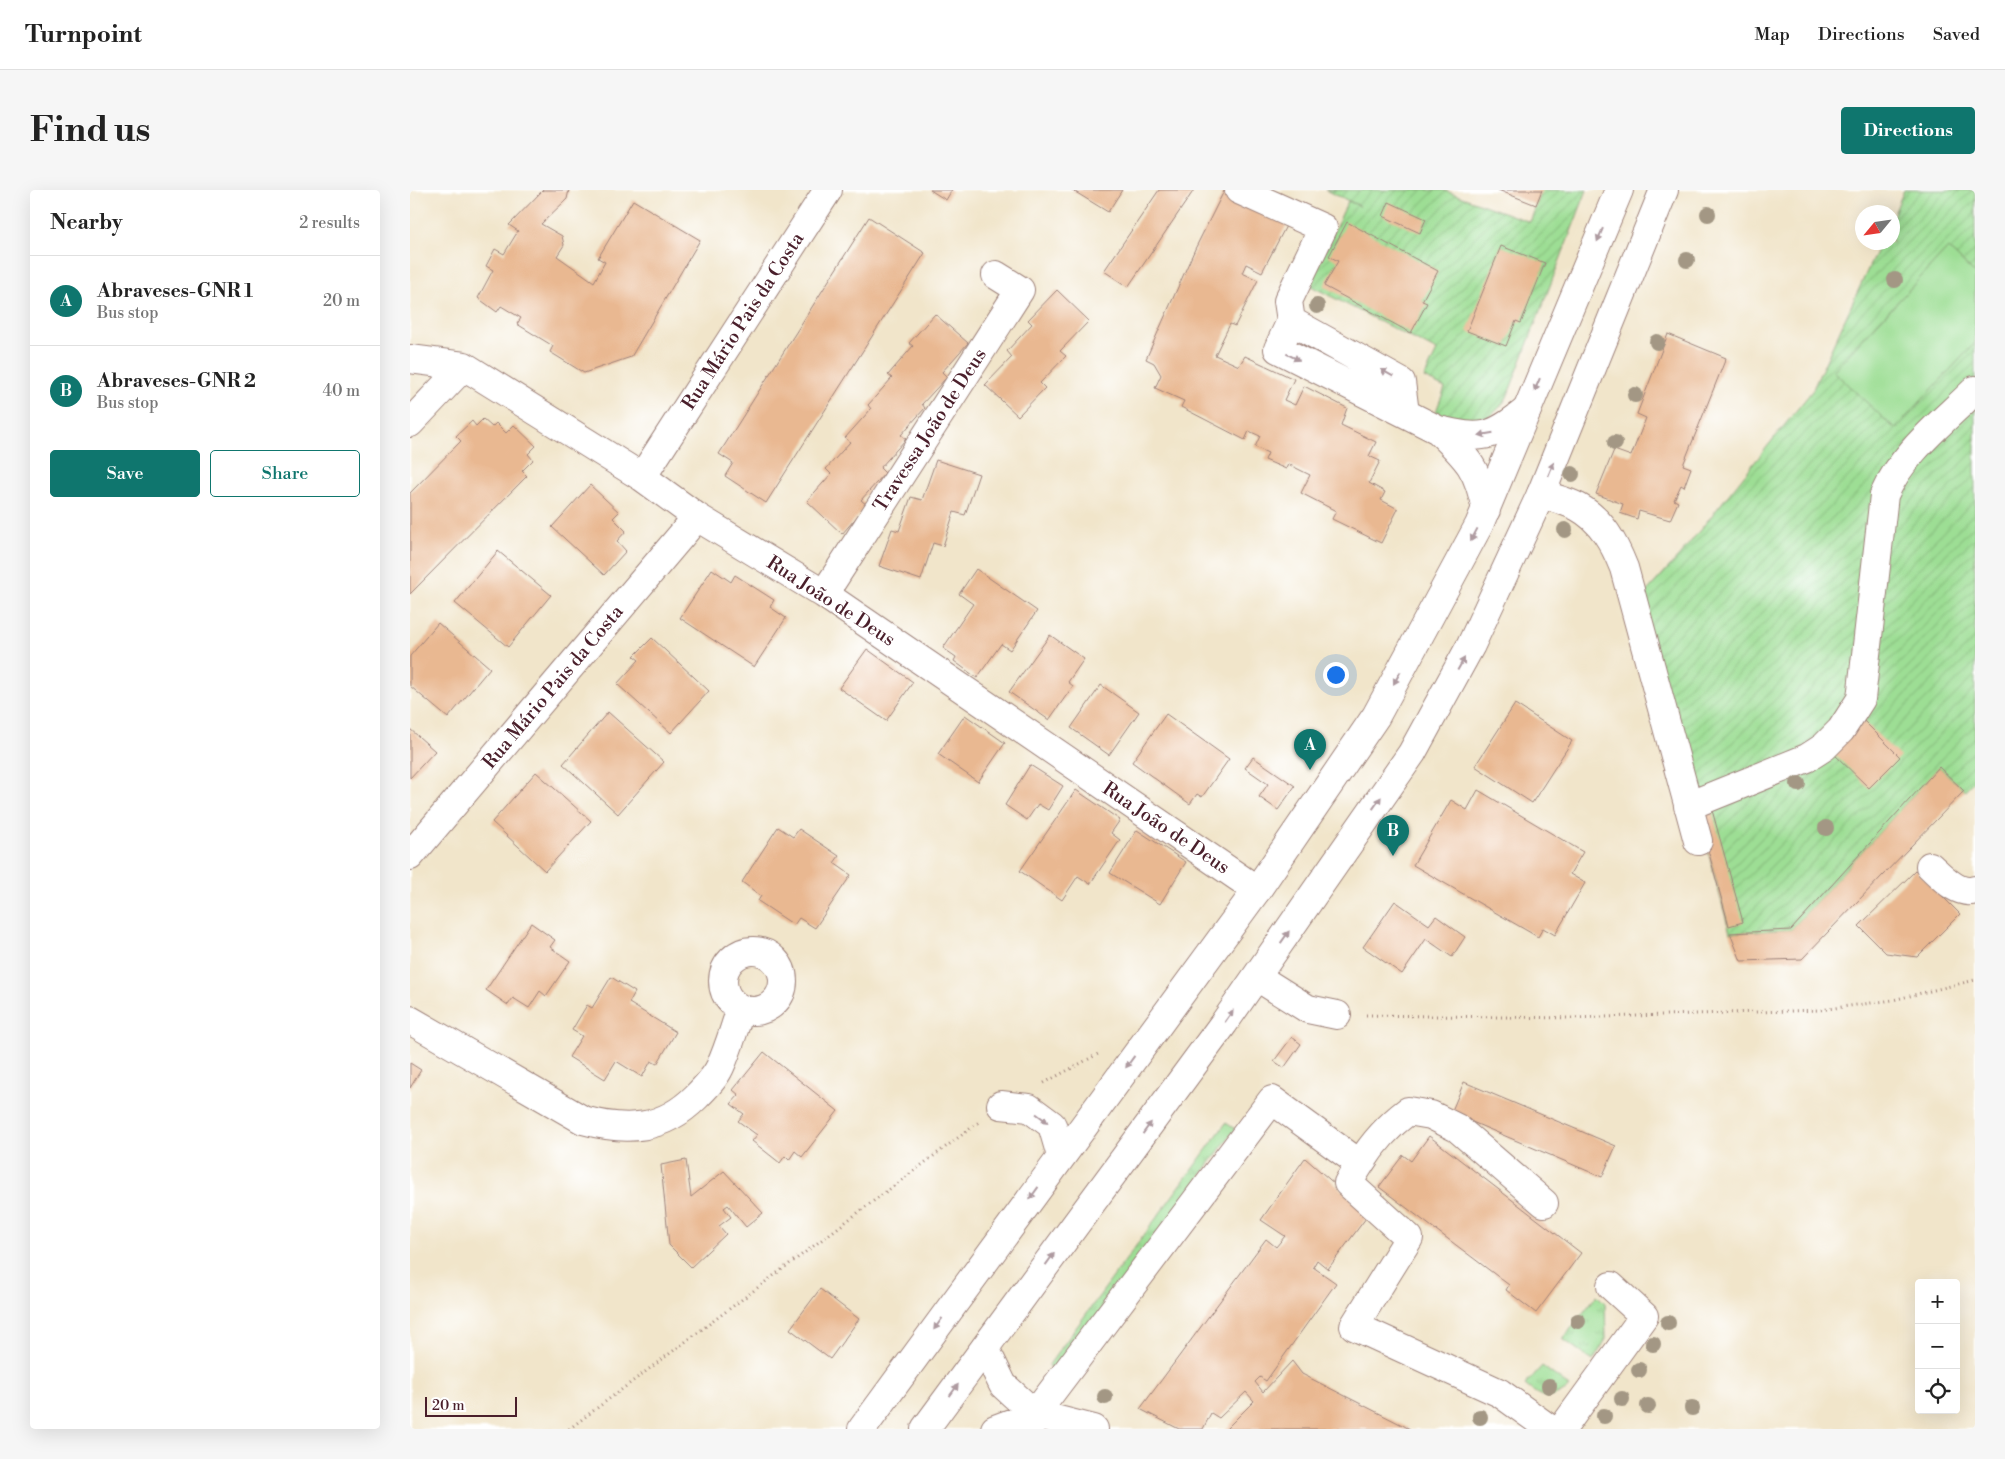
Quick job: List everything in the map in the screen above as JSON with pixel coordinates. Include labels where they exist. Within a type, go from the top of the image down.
[{"type":"street","name":"Rua Mário Pais da Costa","points":[[642,477],[828,190]]},
{"type":"street","points":[[1239,190],[1323,228],[1288,301],[1291,321],[1401,382],[1405,413],[1438,430],[1467,436],[1486,436],[1498,432],[1526,410]]},
{"type":"street","points":[[862,1429],[1256,890],[1376,716],[1433,614],[1486,510],[1618,190]]},
{"type":"street","points":[[925,1429],[1257,977],[1412,753],[1471,645],[1541,494],[1664,190]]},
{"type":"street","name":"Travessa João de Deus","points":[[824,594],[1020,290],[996,275]]},
{"type":"street","points":[[410,359],[464,366]]},
{"type":"street","name":"Rua João de Deus","points":[[464,366],[642,477],[697,518],[824,594],[1256,890]]},
{"type":"street","points":[[410,423],[464,366]]},
{"type":"street","points":[[1688,806],[1807,758],[1824,747],[1841,730],[1861,699],[1884,496],[1891,478],[1903,462],[1975,390]]},
{"type":"street","points":[[1438,430],[1473,467],[1481,485],[1486,510]]},
{"type":"street","points":[[1541,494],[1578,506],[1598,522],[1615,544],[1624,568],[1698,841]]},
{"type":"street","name":"Rua Mário Pais da Costa","points":[[410,856],[697,518]]},
{"type":"street","points":[[1930,866],[1949,885],[1971,892],[1975,890]]},
{"type":"street","points":[[1257,977],[1308,1009],[1337,1015]]},
{"type":"street","points":[[410,1020],[583,1120],[602,1126],[624,1127],[660,1122],[679,1112],[708,1085],[720,1068],[741,1009]]},
{"type":"street","points":[[1032,1422],[1272,1100],[1360,1164]]},
{"type":"street","points":[[1001,1105],[1029,1108],[1052,1125],[1061,1156]]},
{"type":"street","points":[[1544,1202],[1457,1128],[1431,1115],[1408,1111],[1390,1124],[1369,1149],[1348,1183],[1409,1238],[1354,1326],[1500,1393],[1550,1429]]},
{"type":"street","points":[[1562,1429],[1644,1316],[1611,1286]]},
{"type":"street","points":[[985,1348],[1003,1385],[1032,1422]]},
{"type":"street","points":[[994,1429],[1032,1422],[1094,1429]]},
{"type":"path","points":[[1337,1015],[1571,1018],[1820,1010],[1893,1000],[1975,980]]},
{"type":"path","points":[[569,1429],[1001,1105],[1106,1050]]},
{"type":"green space","points":[[1325,190],[1443,190],[1530,222],[1542,190],[1587,190],[1507,397],[1493,414],[1480,421],[1466,424],[1452,422],[1435,414],[1445,388],[1424,378],[1437,351],[1309,285],[1348,201],[1360,206]]},
{"type":"green space","points":[[1904,190],[1975,190],[1975,780],[1964,791],[1939,767],[1791,930],[1730,933],[1640,599],[1680,555],[1812,391],[1877,250],[1900,250],[1900,205],[1898,205]]},
{"type":"green space","points":[[1948,248],[1975,274],[1975,343],[1895,429],[1833,371]]},
{"type":"green space","points":[[1226,1123],[1235,1129],[1056,1372],[1048,1366]]},
{"type":"green space","points":[[1597,1295],[1605,1303],[1606,1339],[1593,1361],[1563,1339]]},
{"type":"green space","points":[[1542,1366],[1570,1387],[1557,1395],[1547,1397],[1531,1390],[1525,1385]]},
{"type":"building","points":[[543,190],[569,190],[567,199],[541,224],[562,236],[564,245],[557,256],[594,282],[605,262],[598,258],[633,200],[700,240],[631,357],[584,373],[550,352],[553,346],[517,324],[521,318],[501,306],[497,312],[478,298],[493,270],[486,266],[495,249],[504,254],[518,231],[509,225]]},
{"type":"building","points":[[930,190],[952,190],[946,200]]},
{"type":"building","points":[[1072,190],[1122,190],[1108,212]]},
{"type":"building","points":[[1159,190],[1194,190],[1128,287],[1104,271]]},
{"type":"building","points":[[1498,190],[1542,190],[1536,205]]},
{"type":"building","points":[[1224,191],[1287,224],[1262,272],[1246,264],[1242,273],[1258,280],[1235,326],[1230,324],[1215,355],[1239,366],[1245,356],[1294,379],[1284,400],[1295,405],[1304,386],[1347,408],[1341,425],[1376,442],[1369,456],[1380,461],[1369,483],[1385,492],[1381,500],[1398,509],[1381,543],[1332,519],[1336,511],[1301,493],[1310,475],[1288,464],[1286,469],[1265,460],[1268,453],[1255,447],[1260,436],[1249,431],[1245,440],[1181,407],[1184,401],[1155,388],[1161,375],[1154,363],[1146,359],[1195,249]]},
{"type":"building","points":[[1389,202],[1426,219],[1420,233],[1383,216]]},
{"type":"building","points":[[869,217],[925,253],[766,503],[725,476],[733,463],[719,454]]},
{"type":"building","points":[[1347,222],[1438,271],[1422,301],[1427,303],[1411,333],[1324,286],[1338,261],[1329,256]]},
{"type":"building","points":[[1501,246],[1545,263],[1521,323],[1516,321],[1506,346],[1467,331]]},
{"type":"building","points":[[1057,290],[1089,321],[1060,351],[1066,356],[1040,383],[1045,388],[1018,416],[985,385],[1012,357],[1007,351],[1032,324],[1028,320]]},
{"type":"building","points":[[935,314],[968,343],[942,372],[947,377],[922,404],[925,408],[901,435],[906,439],[880,468],[885,473],[861,500],[867,505],[842,534],[807,501],[831,474],[826,469],[850,442],[845,438],[871,409],[868,405],[892,378],[888,375],[913,346],[909,343]]},
{"type":"building","points":[[1668,334],[1726,358],[1683,465],[1691,468],[1684,487],[1681,485],[1674,500],[1678,502],[1670,520],[1639,511],[1637,519],[1620,513],[1623,504],[1596,494],[1614,450],[1631,456],[1646,418],[1637,414]]},
{"type":"building","points":[[483,419],[492,427],[496,423],[506,433],[514,425],[536,446],[528,454],[533,460],[522,471],[527,476],[410,594],[410,493],[461,441],[456,436],[472,421],[476,426]]},
{"type":"building","points":[[936,460],[979,474],[965,515],[954,512],[943,546],[933,543],[921,580],[879,566],[892,529],[899,531],[911,497],[922,500]]},
{"type":"building","points":[[590,485],[619,512],[613,518],[626,531],[617,541],[626,551],[604,575],[552,527]]},
{"type":"building","points":[[498,551],[551,595],[508,647],[455,603]]},
{"type":"building","points":[[712,569],[731,582],[735,575],[774,600],[770,607],[786,618],[754,667],[680,618]]},
{"type":"building","points":[[976,569],[1037,611],[1010,650],[1001,644],[977,678],[954,661],[956,657],[943,648],[973,604],[959,594]]},
{"type":"building","points":[[438,623],[490,668],[448,718],[410,686],[410,656]]},
{"type":"building","points":[[1050,635],[1084,659],[1068,682],[1073,686],[1049,720],[1009,692]]},
{"type":"building","points":[[652,638],[709,691],[671,733],[617,684],[639,660],[634,656]]},
{"type":"building","points":[[867,649],[913,682],[886,721],[839,688]]},
{"type":"building","points":[[1101,685],[1139,712],[1109,755],[1071,728]]},
{"type":"building","points":[[1515,704],[1572,741],[1532,803],[1475,766]]},
{"type":"building","points":[[608,712],[664,762],[618,814],[563,764]]},
{"type":"building","points":[[1166,714],[1229,759],[1202,797],[1197,794],[1190,804],[1132,762]]},
{"type":"building","points":[[965,715],[1005,743],[978,782],[938,754]]},
{"type":"building","points":[[1863,720],[1900,757],[1869,788],[1832,752]]},
{"type":"building","points":[[410,729],[435,751],[410,778]]},
{"type":"building","points":[[1253,757],[1295,786],[1278,810],[1259,797],[1268,784],[1245,768]]},
{"type":"building","points":[[1030,765],[1063,786],[1048,810],[1038,804],[1027,820],[1005,805]]},
{"type":"building","points":[[1939,767],[1964,791],[1802,959],[1741,961],[1730,933],[1791,930]]},
{"type":"building","points":[[536,772],[591,821],[545,871],[492,822]]},
{"type":"building","points":[[1076,790],[1120,820],[1111,833],[1120,840],[1090,884],[1078,876],[1062,900],[1020,871]]},
{"type":"building","points":[[1478,790],[1583,852],[1570,874],[1585,883],[1555,935],[1543,928],[1538,937],[1413,865],[1451,800],[1467,810]]},
{"type":"building","points":[[1712,810],[1743,922],[1729,926],[1698,814]]},
{"type":"building","points":[[778,827],[793,837],[799,829],[839,856],[834,863],[851,875],[815,928],[799,918],[794,925],[758,901],[761,896],[742,882]]},
{"type":"building","points":[[1137,830],[1186,862],[1160,904],[1110,873]]},
{"type":"building","points":[[1916,870],[1960,914],[1917,957],[1886,953],[1859,926]]},
{"type":"building","points":[[1395,901],[1429,925],[1436,916],[1465,937],[1452,957],[1426,939],[1402,974],[1363,947]]},
{"type":"building","points":[[531,923],[555,940],[550,947],[570,961],[546,996],[540,991],[529,1008],[513,998],[508,1005],[486,990]]},
{"type":"building","points":[[611,977],[635,992],[629,1003],[676,1032],[657,1064],[651,1061],[642,1077],[616,1061],[605,1079],[569,1057],[582,1036],[572,1030],[587,1005],[592,1008]]},
{"type":"building","points":[[1292,1037],[1301,1044],[1284,1068],[1274,1061]]},
{"type":"building","points":[[764,1052],[838,1111],[802,1157],[795,1151],[789,1160],[785,1156],[780,1163],[752,1141],[757,1135],[738,1121],[744,1114],[731,1104],[739,1095],[733,1090]]},
{"type":"building","points":[[410,1063],[421,1070],[410,1088]]},
{"type":"building","points":[[1464,1082],[1616,1146],[1602,1177],[1451,1113]]},
{"type":"building","points":[[1429,1136],[1581,1253],[1536,1313],[1506,1290],[1509,1285],[1379,1187],[1403,1155],[1411,1161]]},
{"type":"building","points":[[1305,1158],[1369,1214],[1328,1269],[1317,1260],[1313,1267],[1336,1283],[1266,1381],[1260,1377],[1255,1382],[1263,1392],[1292,1361],[1302,1374],[1410,1429],[1226,1429],[1254,1401],[1246,1392],[1219,1418],[1211,1413],[1203,1429],[1179,1429],[1140,1409],[1266,1239],[1276,1247],[1285,1236],[1261,1220]]},
{"type":"building","points":[[686,1160],[691,1197],[724,1171],[763,1213],[746,1227],[728,1205],[724,1208],[731,1217],[719,1226],[726,1234],[691,1267],[669,1245],[661,1165]]},
{"type":"building","points":[[820,1289],[859,1319],[830,1359],[790,1329]]},
{"type":"place","name":"Abraveses-GNR 1","points":[[1310,770]]},
{"type":"place","name":"Abraveses-GNR 2","points":[[1393,856]]}]
